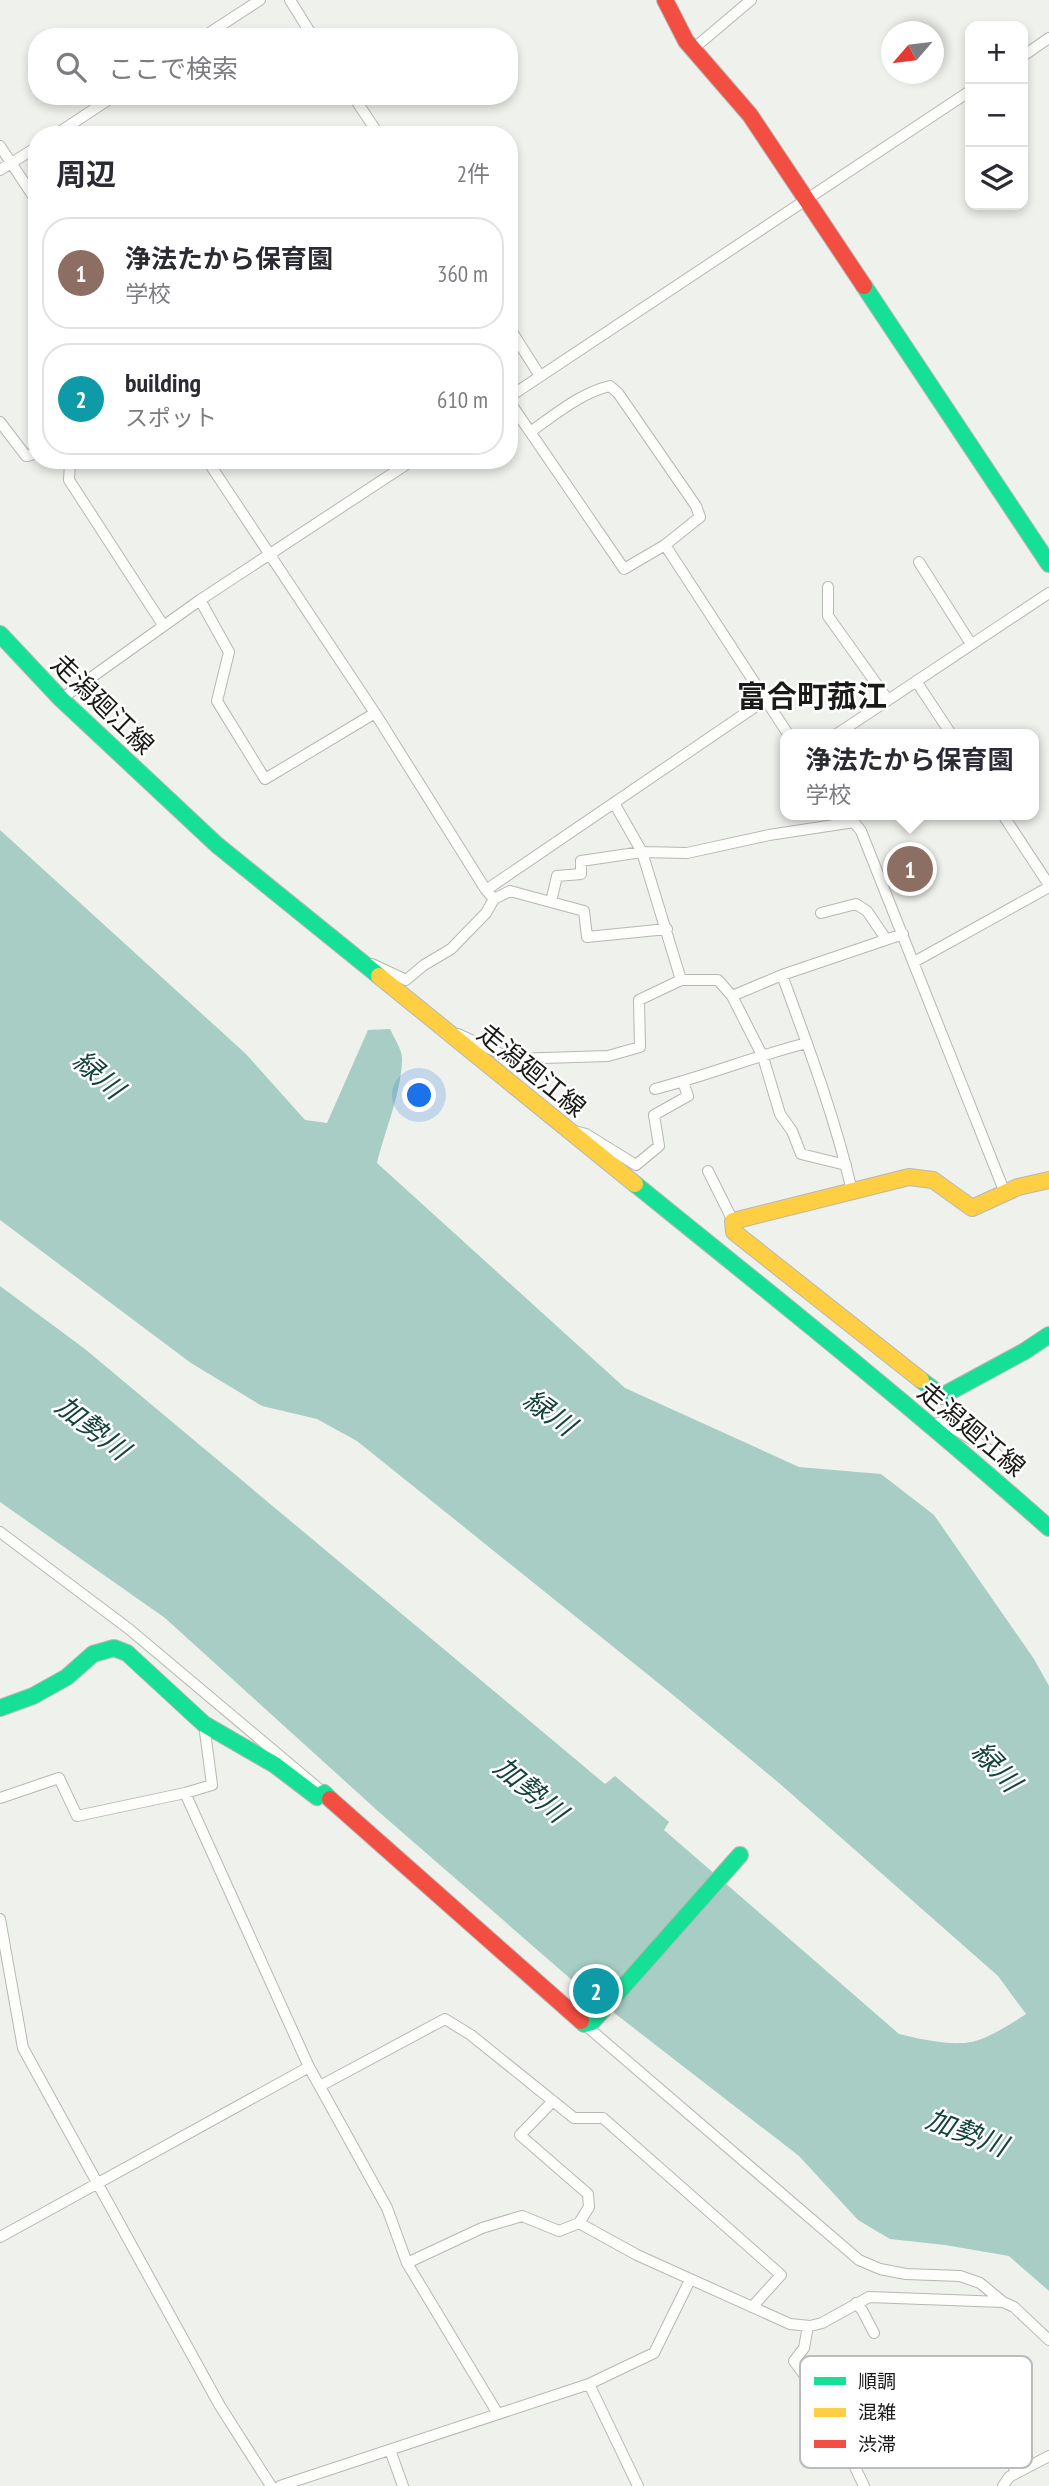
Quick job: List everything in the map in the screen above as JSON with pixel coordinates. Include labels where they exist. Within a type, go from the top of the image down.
[{"type":"street","points":[[217,28],[260,0]]},
{"type":"street","points":[[290,0],[307,28]]},
{"type":"street","points":[[666,0],[693,49],[750,115],[1049,564]]},
{"type":"street","points":[[693,49],[751,0]]},
{"type":"street","points":[[1028,52],[1049,38]]},
{"type":"street","points":[[518,392],[965,94]]},
{"type":"street","points":[[69,126],[100,105]]},
{"type":"street","points":[[359,105],[373,126]]},
{"type":"street","points":[[0,146],[28,188]]},
{"type":"street","points":[[0,170],[28,153]]},
{"type":"street","points":[[518,341],[540,376]]},
{"type":"street","points":[[518,413],[530,432],[624,569],[664,545],[700,517],[618,393],[610,386],[598,389],[530,432]]},
{"type":"street","points":[[0,422],[28,455]]},
{"type":"street","points":[[70,469],[69,480],[163,625]]},
{"type":"street","points":[[213,469],[375,713],[494,900]]},
{"type":"street","points":[[61,699],[163,625],[400,469]]},
{"type":"street","points":[[664,545],[785,729]]},
{"type":"street","points":[[919,562],[971,644]]},
{"type":"street","points":[[828,587],[828,616],[888,700]]},
{"type":"street","points":[[844,729],[1049,593]]},
{"type":"street","points":[[200,600],[229,652],[216,701],[265,779],[375,713]]},
{"type":"street","name":"走潟廻江線","points":[[0,634],[61,699],[217,845],[933,1427],[1049,1528]]},
{"type":"street","points":[[916,681],[948,729]]},
{"type":"street","points":[[486,890],[765,700]]},
{"type":"street","points":[[614,803],[642,852],[681,980]]},
{"type":"street","points":[[551,902],[557,876],[581,874],[581,861],[642,852],[687,853],[841,820]]},
{"type":"street","points":[[853,820],[861,831],[1005,1193]]},
{"type":"street","points":[[914,962],[1049,886],[1006,820]]},
{"type":"street","points":[[350,954],[406,980],[424,965],[451,949],[486,913],[494,900],[510,891],[584,911],[587,937],[667,929]]},
{"type":"street","points":[[821,914],[856,904],[867,911],[886,939]]},
{"type":"street","points":[[732,996],[782,975],[903,934]]},
{"type":"street","points":[[782,975],[807,1043],[852,1191]]},
{"type":"street","points":[[436,1024],[512,1059],[608,1056],[640,1047],[639,1000],[681,980],[718,980],[732,996],[761,1055],[780,1114],[792,1131],[801,1154],[846,1165]]},
{"type":"street","points":[[655,1089],[807,1043]]},
{"type":"street","points":[[565,1128],[586,1134],[636,1165],[659,1146],[654,1115],[688,1096],[683,1082]]},
{"type":"street","points":[[708,1171],[733,1222],[734,1232],[942,1396],[1049,1335]]},
{"type":"street","points":[[733,1222],[909,1177],[933,1180],[972,1208],[1018,1187],[1049,1180]]},
{"type":"street","points":[[933,1427],[944,1423],[997,1454]]},
{"type":"street","points":[[0,1532],[130,1629],[324,1793],[859,2260],[880,2269],[906,2274],[960,2276],[980,2283],[1003,2302],[1014,2307],[1049,2340]]},
{"type":"street","points":[[0,1708],[33,1696],[66,1677],[93,1654],[114,1648],[127,1654],[204,1724],[275,1765],[317,1797],[324,1793]]},
{"type":"street","points":[[0,1798],[59,1778],[77,1816],[212,1785],[204,1724]]},
{"type":"street","points":[[185,1793],[309,2067],[387,2208],[407,2263],[498,2414]]},
{"type":"street","points":[[588,2023],[740,1855]]},
{"type":"street","points":[[0,1919],[23,2048],[220,2406],[271,2486]]},
{"type":"street","points":[[320,2086],[445,2019],[471,2035],[574,2118],[603,2118],[781,2275],[752,2307]]},
{"type":"street","points":[[0,2237],[309,2067]]},
{"type":"street","points":[[407,2263],[482,2228],[522,2216],[559,2231],[579,2223],[589,2207],[588,2194],[520,2135],[553,2101]]},
{"type":"street","points":[[579,2223],[637,2255],[790,2324],[808,2326],[822,2323],[859,2306],[869,2297],[1003,2302]]},
{"type":"street","points":[[280,2486],[589,2384],[654,2353],[690,2280]]},
{"type":"street","points":[[859,2306],[874,2333]]},
{"type":"street","points":[[800,2369],[794,2361],[804,2348],[808,2326]]},
{"type":"street","points":[[589,2384],[638,2486]]},
{"type":"street","points":[[390,2449],[404,2486]]},
{"type":"street","points":[[1032,2465],[1049,2456]]},
{"type":"street","points":[[855,2468],[864,2486]]},
{"type":"street","points":[[1014,2468],[1016,2473]]},
{"type":"street","points":[[1003,2486],[1009,2477],[1026,2468]]},
{"type":"water","points":[[0,830],[246,1054],[305,1120],[327,1123],[368,1030],[390,1029],[401,1053],[401,1073],[377,1163],[625,1388],[799,1467],[881,1474],[934,1515],[1034,1659],[1049,1686],[1049,2291],[1009,2256],[890,2239],[858,2220],[799,2156],[573,1981],[379,1812],[165,1618],[0,1502],[0,1286],[85,1349],[605,1784],[615,1776],[669,1822],[664,1830],[899,2034],[945,2043],[971,2042],[992,2034],[1026,2014],[998,1976],[779,1783],[357,1441],[317,1419],[262,1406],[191,1363],[0,1220]]},
{"type":"traffic: fast","points":[[864,286],[1049,564]]},
{"type":"traffic: fast","points":[[0,634],[61,699],[217,845],[379,976]]},
{"type":"traffic: fast","points":[[635,1184],[896,1397],[1049,1528]]},
{"type":"traffic: fast","points":[[921,1380],[942,1396],[1049,1335]]},
{"type":"traffic: fast","points":[[0,1708],[33,1696],[67,1677],[93,1654],[114,1648],[127,1653],[204,1724],[275,1765],[317,1797],[324,1793],[330,1799]]},
{"type":"traffic: fast","points":[[581,2021],[584,2024],[592,2022],[740,1855]]},
{"type":"traffic: slow","points":[[379,976],[635,1184]]},
{"type":"traffic: slow","points":[[921,1380],[734,1232],[733,1221],[909,1177],[933,1180],[972,1208],[1018,1187],[1049,1180]]},
{"type":"traffic: jam","points":[[665,0],[686,41],[750,115],[864,286]]},
{"type":"traffic: jam","points":[[330,1799],[581,2021]]},
{"type":"place","name":"浄法たから保育園","points":[[910,869]]},
{"type":"place","name":"building","points":[[596,1991]]},
{"type":"district","name":"富合町菰江","points":[[812,695]]},
{"type":"water label","name":"緑川","points":[[99,1074]]},
{"type":"water label","name":"緑川","points":[[550,1412]]},
{"type":"water label","name":"加勢川","points":[[93,1427]]},
{"type":"water label","name":"緑川","points":[[997,1766]]},
{"type":"water label","name":"加勢川","points":[[531,1789]]},
{"type":"water label","name":"加勢川","points":[[967,2132]]}]
